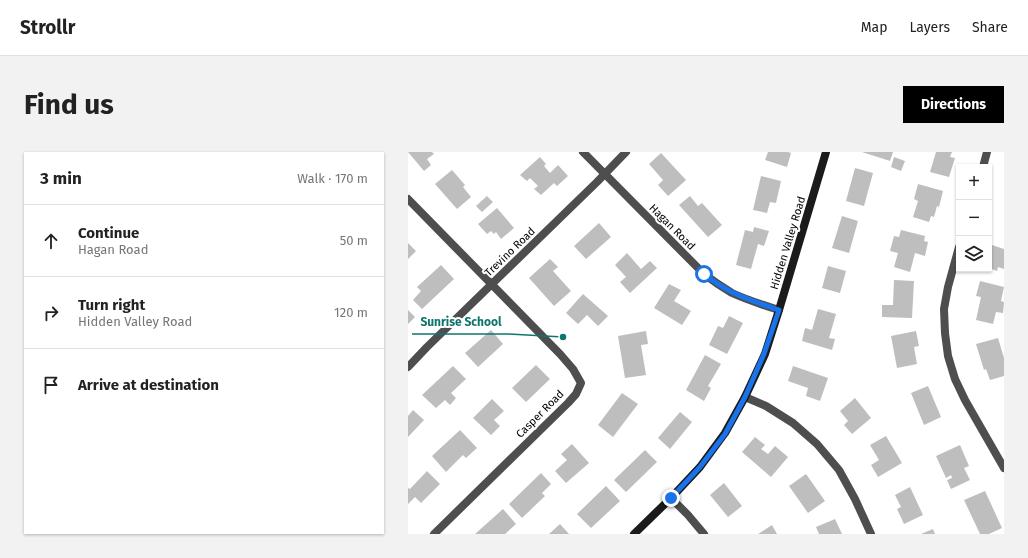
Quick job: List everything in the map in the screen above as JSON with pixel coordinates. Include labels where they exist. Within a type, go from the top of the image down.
[{"type":"street","name":"Hagan Road","points":[[583,152],[704,274],[734,293],[779,310]]},
{"type":"street","name":"Trevino Road","points":[[408,367],[427,346],[626,152]]},
{"type":"street","name":"Hidden Valley Road","points":[[634,534],[700,467],[725,434],[745,397],[764,354],[779,310],[826,152]]},
{"type":"street","points":[[984,164],[987,152]]},
{"type":"street","name":"Casper Road","points":[[408,199],[560,354],[573,369],[581,383],[576,394],[568,403],[434,534]]},
{"type":"street","points":[[956,258],[948,287],[944,310],[948,356],[955,379],[965,400],[1004,468]]},
{"type":"street","points":[[745,397],[766,406],[793,423],[817,444],[839,470],[855,499],[871,534]]},
{"type":"street","points":[[671,498],[704,534]]},
{"type":"building","points":[[408,152],[432,152],[434,154],[427,159],[431,165],[424,171]]},
{"type":"building","points":[[768,152],[791,153],[787,167],[765,160]]},
{"type":"building","points":[[862,152],[893,152],[890,161]]},
{"type":"building","points":[[936,152],[952,152],[950,157],[955,158],[949,177],[930,172]]},
{"type":"building","points":[[661,153],[686,180],[668,196],[658,185],[663,180],[649,164]]},
{"type":"building","points":[[540,157],[546,164],[544,166],[550,173],[558,165],[568,176],[557,186],[554,183],[541,195],[534,189],[538,186],[530,178],[527,181],[520,175]]},
{"type":"building","points":[[894,157],[905,161],[901,171],[891,167]]},
{"type":"building","points":[[855,168],[873,173],[864,206],[846,201]]},
{"type":"building","points":[[452,170],[465,185],[463,187],[471,197],[457,209],[435,184]]},
{"type":"building","points":[[761,176],[781,181],[776,203],[770,202],[767,213],[753,210]]},
{"type":"building","points":[[918,184],[943,191],[939,207],[937,206],[934,217],[931,216],[929,222],[913,217],[918,201],[914,199]]},
{"type":"building","points":[[487,196],[493,202],[482,212],[476,206]]},
{"type":"building","points":[[690,196],[698,206],[702,203],[722,225],[708,237],[679,205]]},
{"type":"building","points":[[497,208],[514,228],[501,239],[496,232],[494,234],[491,231],[487,234],[478,224]]},
{"type":"building","points":[[842,216],[858,221],[849,253],[832,248]]},
{"type":"building","points":[[599,223],[611,237],[586,259],[574,246]]},
{"type":"building","points":[[754,227],[769,231],[764,246],[758,244],[751,269],[736,265],[745,230],[753,232]]},
{"type":"building","points":[[901,230],[925,236],[924,241],[928,242],[925,256],[915,253],[910,272],[894,267],[898,253],[890,251],[894,236],[899,237]]},
{"type":"building","points":[[408,243],[416,251],[408,259]]},
{"type":"building","points":[[992,245],[1004,249],[1004,269],[998,267],[997,271],[992,269]]},
{"type":"building","points":[[627,253],[641,269],[650,261],[657,268],[630,293],[620,282],[626,277],[615,265]]},
{"type":"building","points":[[550,259],[558,267],[553,271],[571,291],[554,306],[529,278]]},
{"type":"building","points":[[441,265],[454,279],[422,309],[413,300],[421,291],[417,287]]},
{"type":"building","points":[[828,266],[846,271],[840,293],[822,288]]},
{"type":"building","points":[[894,280],[914,281],[912,318],[882,317],[882,305],[893,305]]},
{"type":"building","points":[[980,281],[1004,287],[1001,301],[1004,302],[1003,313],[996,312],[993,324],[976,320],[981,297],[976,296]]},
{"type":"building","points":[[669,284],[681,290],[674,301],[691,311],[682,325],[654,308]]},
{"type":"building","points":[[583,294],[608,316],[598,326],[587,315],[578,324],[566,313]]},
{"type":"building","points":[[818,309],[836,314],[829,338],[835,339],[832,350],[802,341],[805,328],[812,330]]},
{"type":"building","points":[[408,310],[415,317],[408,324]]},
{"type":"building","points":[[729,316],[743,323],[727,354],[709,345],[718,326],[723,328]]},
{"type":"building","points":[[491,330],[503,344],[478,367],[465,353]]},
{"type":"building","points":[[646,331],[648,344],[641,345],[646,375],[625,378],[618,336]]},
{"type":"building","points":[[916,331],[919,346],[914,347],[917,364],[897,368],[891,336]]},
{"type":"building","points":[[998,338],[1004,358],[1004,376],[990,380],[986,369],[984,370],[976,344]]},
{"type":"building","points":[[705,355],[721,364],[708,386],[711,388],[704,401],[686,390]]},
{"type":"building","points":[[536,365],[550,379],[526,402],[512,388]]},
{"type":"building","points":[[453,366],[466,379],[451,393],[456,398],[450,405],[445,400],[436,408],[422,395]]},
{"type":"building","points":[[793,366],[828,378],[820,401],[806,396],[808,388],[788,381]]},
{"type":"building","points":[[928,386],[941,417],[924,425],[911,393]]},
{"type":"building","points":[[622,393],[638,404],[613,437],[598,425]]},
{"type":"building","points":[[855,398],[871,418],[852,434],[844,425],[848,421],[840,411]]},
{"type":"building","points":[[492,399],[504,411],[494,420],[500,426],[491,435],[473,418]]},
{"type":"building","points":[[413,410],[424,420],[408,437],[408,416]]},
{"type":"building","points":[[680,412],[692,422],[670,449],[658,438]]},
{"type":"building","points":[[460,430],[477,448],[466,458],[463,455],[446,472],[432,456]]},
{"type":"building","points":[[886,436],[902,463],[878,477],[871,465],[879,460],[870,445]]},
{"type":"building","points":[[755,437],[765,445],[761,449],[768,454],[775,446],[788,457],[771,477],[742,452]]},
{"type":"building","points":[[572,444],[589,463],[566,483],[555,471],[567,460],[561,454]]},
{"type":"building","points":[[960,445],[969,466],[964,468],[970,480],[951,489],[947,480],[952,478],[951,475],[946,478],[936,456]]},
{"type":"building","points":[[645,450],[657,462],[626,492],[614,480]]},
{"type":"building","points":[[427,471],[440,484],[421,503],[415,497],[408,504],[408,488],[410,489]]},
{"type":"building","points":[[541,473],[551,484],[542,493],[545,496],[522,518],[509,504]]},
{"type":"building","points":[[806,474],[825,501],[808,513],[789,486]]},
{"type":"building","points":[[724,483],[742,506],[728,517],[710,495]]},
{"type":"building","points":[[606,486],[620,501],[591,528],[577,514]]},
{"type":"building","points":[[910,487],[923,515],[904,524],[897,509],[901,507],[895,495]]},
{"type":"building","points":[[985,491],[1002,528],[989,534],[980,534],[964,500]]},
{"type":"building","points":[[503,509],[516,524],[505,534],[475,534]]},
{"type":"building","points":[[835,519],[842,534],[819,534],[816,527]]},
{"type":"building","points":[[560,524],[569,534],[549,534]]},
{"type":"building","points":[[772,525],[777,534],[758,534]]},
{"type":"building","points":[[933,529],[935,534],[921,534]]},
{"type":"place","name":"Sunrise School","points":[[563,337]]},
{"type":"route","points":[[671,498],[700,467],[725,434],[745,397],[764,354],[779,310],[734,293],[704,274]]}]
